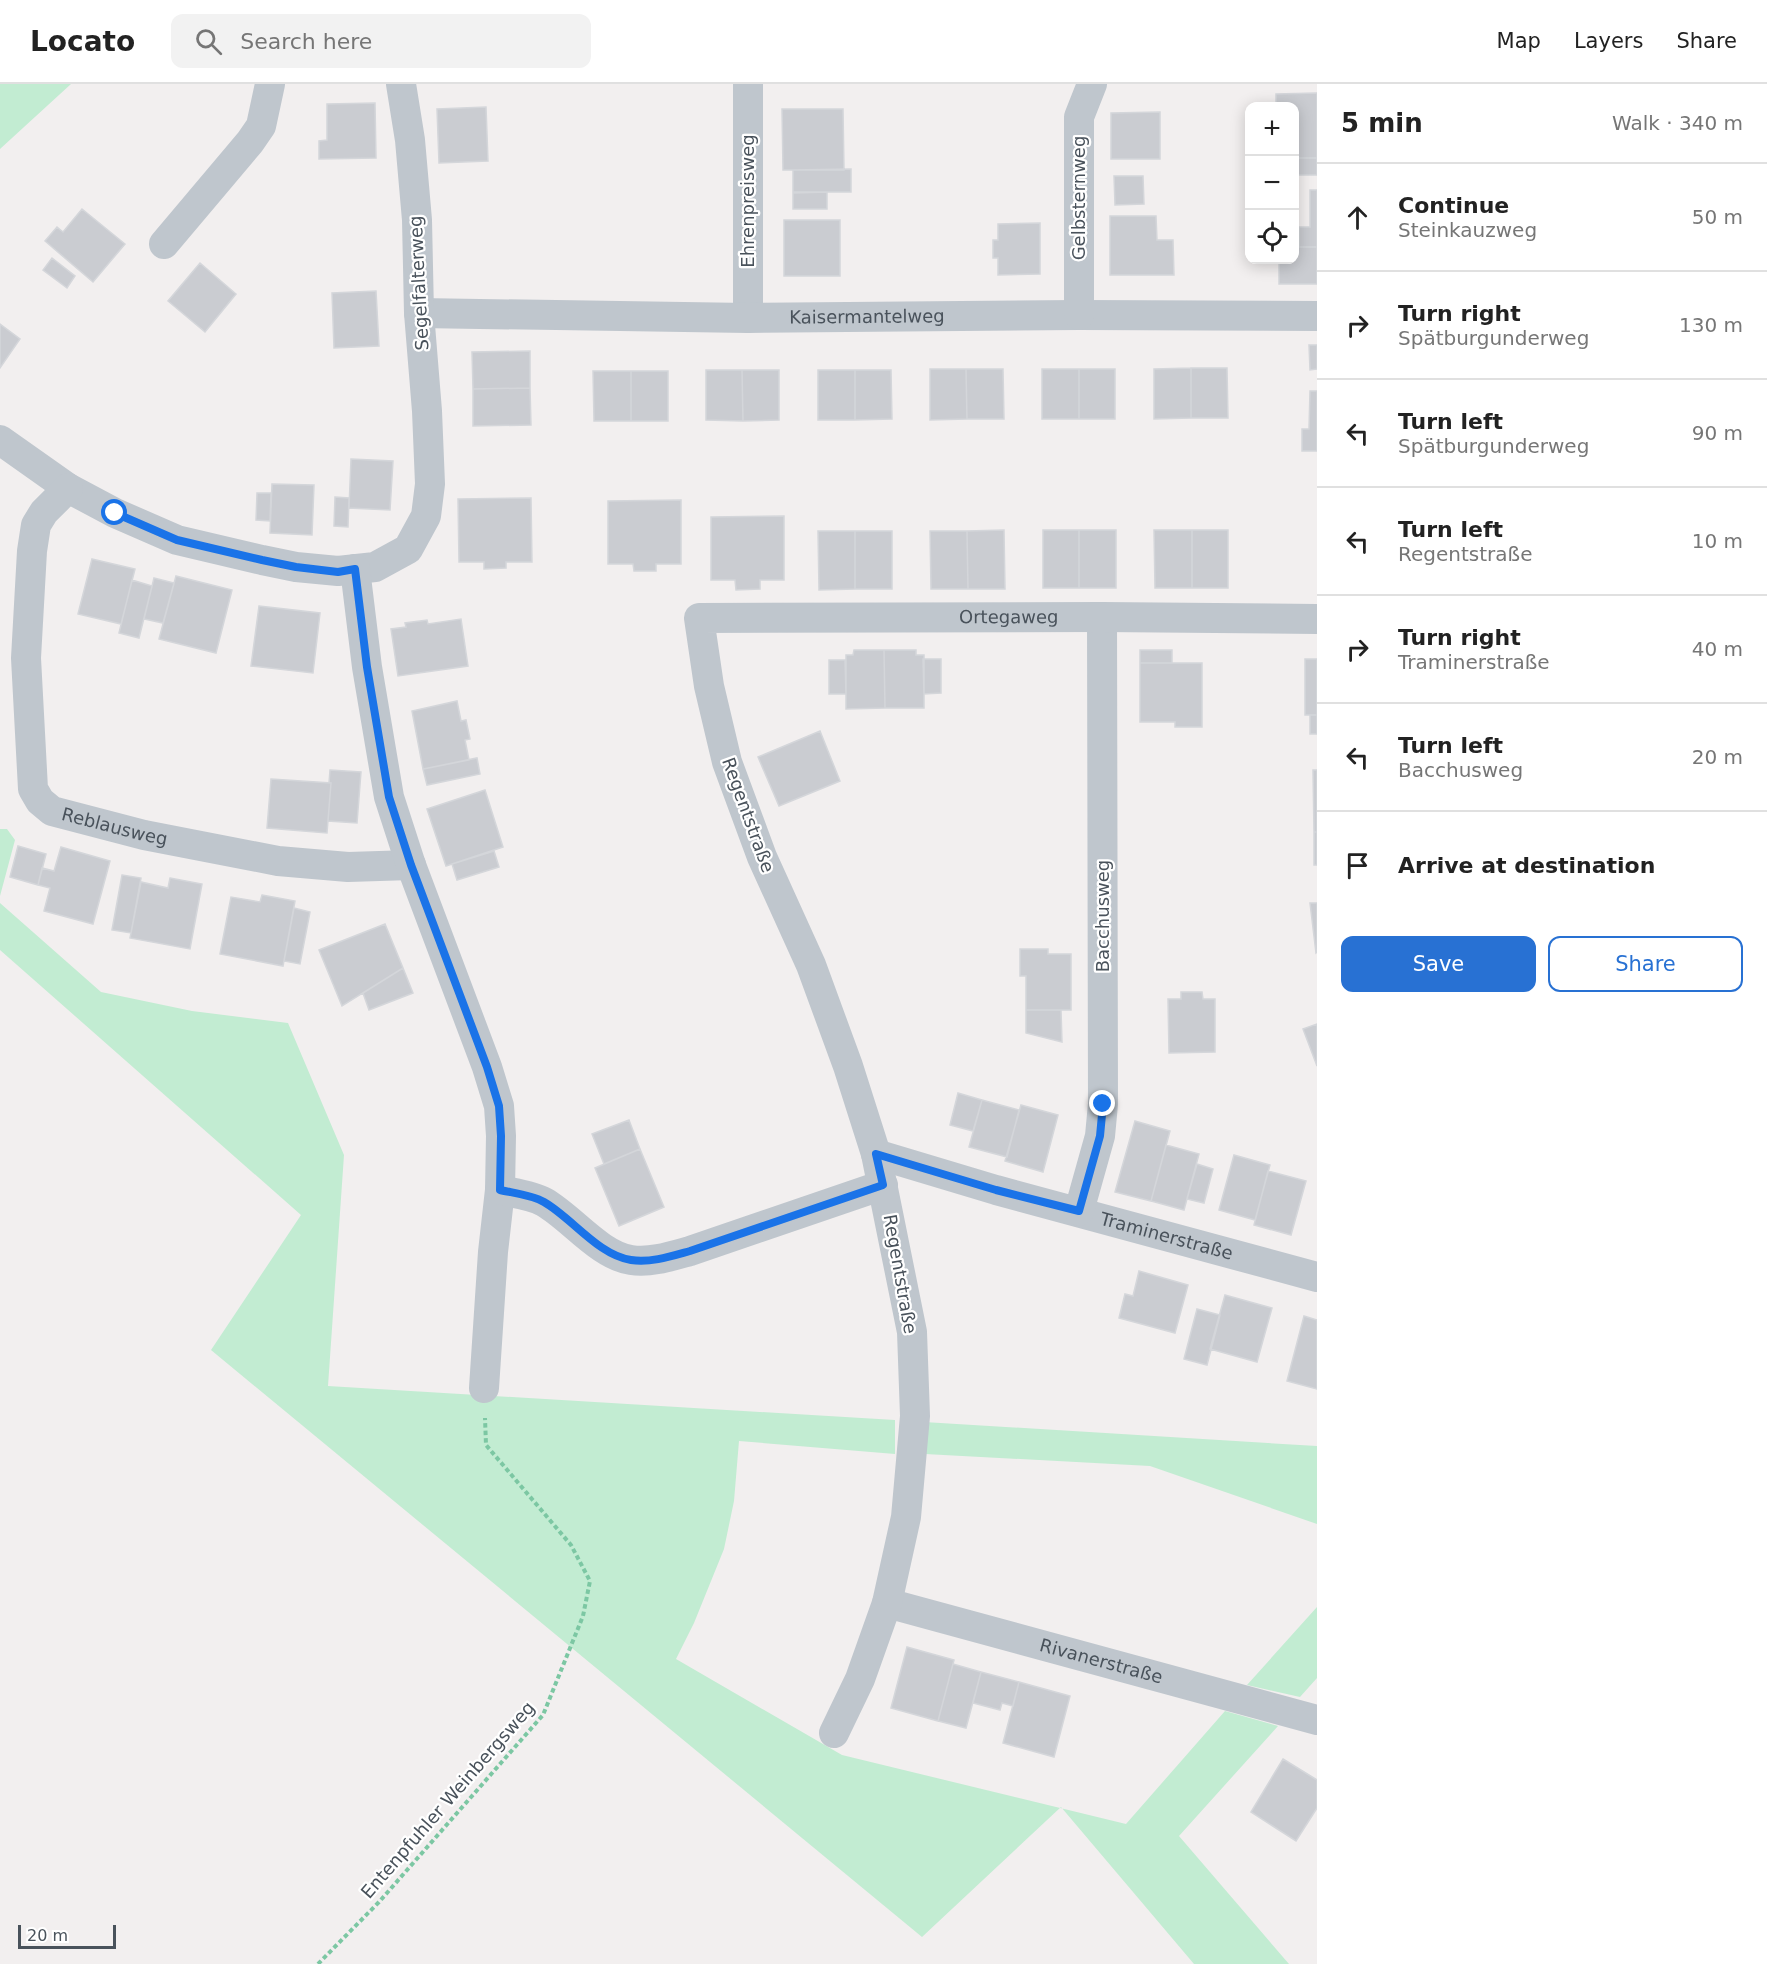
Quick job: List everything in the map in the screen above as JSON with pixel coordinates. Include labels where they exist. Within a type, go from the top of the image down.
[{"type":"street","points":[[164,244],[261,126],[270,84]]},
{"type":"street","name":"Segelfalterweg","points":[[0,440],[68,488],[115,513],[177,540],[296,567],[338,572],[375,567],[408,549],[426,516],[430,484],[419,313],[417,220],[410,140],[401,84]]},
{"type":"street","name":"Ehrenpreisweg","points":[[748,84],[748,318]]},
{"type":"street","name":"Gelbsternweg","points":[[1079,315],[1079,117],[1092,84]]},
{"type":"street","name":"Kaisermantelweg","points":[[419,313],[748,318],[1079,315],[1317,316]]},
{"type":"street","name":"Reblausweg","points":[[68,488],[44,512],[36,525],[32,552],[26,658],[33,789],[40,801],[52,811],[144,835],[278,861],[348,867],[411,865]]},
{"type":"street","points":[[355,569],[367,667],[389,797],[411,865],[487,1067],[499,1106],[500,1190],[493,1252],[484,1388]]},
{"type":"street","name":"Ortegaweg","points":[[699,618],[1102,617],[1317,620]]},
{"type":"street","name":"Bacchusweg","points":[[1079,1211],[1100,1136],[1103,1104],[1102,617]]},
{"type":"street","name":"Regentstraße","points":[[699,618],[709,686],[727,762],[762,858],[811,964],[848,1066],[876,1154],[912,1332],[915,1416],[906,1517],[887,1603],[860,1679],[834,1733]]},
{"type":"street","name":"Traminerstraße","points":[[876,1154],[996,1190],[1317,1277]]},
{"type":"street","points":[[500,1190],[541,1200],[560,1212],[597,1244],[614,1254],[631,1260],[661,1259],[690,1251],[883,1185]]},
{"type":"street","name":"Rivanerstraße","points":[[887,1603],[1317,1720]]},
{"type":"path","name":"Entenpfuhler Weinbergsweg","points":[[318,1964],[379,1902],[543,1715],[583,1616],[590,1581],[571,1545],[486,1445],[484,1388]]},
{"type":"green space","points":[[0,84],[71,84],[0,149]]},
{"type":"green space","points":[[0,829],[7,829],[15,840],[0,896]]},
{"type":"green space","points":[[0,903],[101,992],[192,1011],[288,1023],[344,1155],[328,1386],[895,1420],[895,1454],[739,1441],[734,1501],[724,1549],[694,1623],[676,1659],[842,1755],[1060,1808],[922,1937],[211,1350],[301,1215],[0,950]]},
{"type":"green space","points":[[924,1422],[1317,1446],[1317,1524],[1150,1466],[925,1454]]},
{"type":"green space","points":[[1317,1607],[1317,1678],[1300,1697],[1247,1685]]},
{"type":"green space","points":[[1225,1711],[1278,1726],[1179,1836],[1289,1964],[1194,1964],[1062,1809],[1126,1824]]},
{"type":"building","points":[[1317,93],[1317,158],[1299,158],[1299,102],[1276,102],[1276,94]]},
{"type":"building","points":[[375,103],[376,158],[319,159],[319,141],[327,140],[327,104]]},
{"type":"building","points":[[486,107],[488,161],[439,163],[437,109]]},
{"type":"building","points":[[782,109],[843,109],[844,170],[783,170]]},
{"type":"building","points":[[1160,112],[1160,159],[1111,159],[1111,113]]},
{"type":"building","points":[[1299,158],[1317,158],[1317,175],[1299,175]]},
{"type":"building","points":[[851,169],[851,192],[793,192],[793,170]]},
{"type":"building","points":[[1114,176],[1143,176],[1144,204],[1115,205]]},
{"type":"building","points":[[1310,190],[1317,190],[1317,247],[1299,247],[1299,227],[1310,227]]},
{"type":"building","points":[[827,192],[827,209],[793,209],[793,193]]},
{"type":"building","points":[[82,209],[125,244],[93,282],[45,241],[57,227],[63,232]]},
{"type":"building","points":[[1110,216],[1156,216],[1157,240],[1173,240],[1174,275],[1110,275]]},
{"type":"building","points":[[784,220],[840,220],[840,276],[784,276]]},
{"type":"building","points":[[1040,223],[1040,274],[998,275],[998,258],[993,258],[993,240],[998,240],[998,224]]},
{"type":"building","points":[[1299,247],[1317,247],[1317,284],[1279,284],[1279,264],[1299,264]]},
{"type":"building","points":[[52,258],[75,276],[67,288],[43,270]]},
{"type":"building","points":[[200,263],[236,294],[205,332],[168,301]]},
{"type":"building","points":[[376,291],[379,346],[334,348],[332,293]]},
{"type":"building","points":[[0,324],[20,339],[0,368]]},
{"type":"building","points":[[1309,345],[1317,345],[1317,369],[1310,370]]},
{"type":"building","points":[[530,351],[530,388],[473,389],[472,352]]},
{"type":"building","points":[[1191,368],[1227,368],[1228,418],[1191,418]]},
{"type":"building","points":[[1191,368],[1191,418],[1154,419],[1154,369]]},
{"type":"building","points":[[930,369],[966,369],[967,419],[930,420]]},
{"type":"building","points":[[966,369],[1003,369],[1004,419],[967,419]]},
{"type":"building","points":[[1042,369],[1079,369],[1079,419],[1042,419]]},
{"type":"building","points":[[1079,369],[1115,369],[1115,419],[1079,419]]},
{"type":"building","points":[[706,370],[742,370],[743,421],[706,420]]},
{"type":"building","points":[[742,370],[779,370],[779,420],[743,421]]},
{"type":"building","points":[[818,370],[855,370],[855,420],[818,420]]},
{"type":"building","points":[[855,370],[891,370],[892,419],[855,420]]},
{"type":"building","points":[[593,371],[631,371],[631,421],[594,421]]},
{"type":"building","points":[[631,371],[668,371],[668,421],[631,421]]},
{"type":"building","points":[[530,388],[531,425],[473,426],[473,389]]},
{"type":"building","points":[[1310,391],[1317,391],[1317,451],[1302,451],[1302,429],[1309,429]]},
{"type":"building","points":[[351,459],[393,461],[390,510],[349,508]]},
{"type":"building","points":[[272,484],[314,485],[312,535],[270,533]]},
{"type":"building","points":[[257,493],[271,493],[270,521],[256,520]]},
{"type":"building","points":[[335,497],[349,498],[348,527],[334,526]]},
{"type":"building","points":[[531,498],[532,562],[506,562],[506,568],[484,569],[484,562],[459,562],[458,499]]},
{"type":"building","points":[[681,500],[681,564],[656,564],[656,571],[634,571],[633,564],[608,564],[608,501]]},
{"type":"building","points":[[784,516],[784,580],[760,580],[760,589],[736,590],[735,580],[711,580],[711,517]]},
{"type":"building","points":[[1004,530],[1005,589],[968,589],[967,531]]},
{"type":"building","points":[[1043,530],[1079,530],[1079,588],[1043,588]]},
{"type":"building","points":[[1079,530],[1116,530],[1116,588],[1079,588]]},
{"type":"building","points":[[1154,530],[1192,530],[1192,588],[1155,588]]},
{"type":"building","points":[[1192,530],[1228,530],[1228,588],[1192,588]]},
{"type":"building","points":[[818,531],[855,531],[855,589],[819,590]]},
{"type":"building","points":[[855,531],[892,531],[892,589],[855,589]]},
{"type":"building","points":[[930,531],[967,531],[968,589],[931,589]]},
{"type":"building","points":[[92,559],[135,569],[121,624],[78,614]]},
{"type":"building","points":[[176,576],[232,590],[216,653],[159,639]]},
{"type":"building","points":[[154,578],[174,583],[163,623],[144,619]]},
{"type":"building","points":[[132,580],[152,586],[139,638],[119,633]]},
{"type":"building","points":[[259,606],[320,613],[313,673],[251,666]]},
{"type":"building","points":[[461,619],[468,666],[398,676],[391,629],[406,627],[405,623],[427,620],[428,624]]},
{"type":"building","points":[[854,650],[884,650],[885,708],[846,709],[846,655],[853,655]]},
{"type":"building","points":[[884,650],[916,650],[916,655],[924,655],[924,708],[885,708]]},
{"type":"building","points":[[1140,650],[1172,650],[1172,663],[1140,663]]},
{"type":"building","points":[[923,659],[941,659],[941,693],[924,694]]},
{"type":"building","points":[[1305,659],[1317,659],[1317,715],[1305,715]]},
{"type":"building","points":[[829,660],[845,660],[846,694],[829,694]]},
{"type":"building","points":[[1140,663],[1202,663],[1202,727],[1175,727],[1175,722],[1140,722]]},
{"type":"building","points":[[457,701],[461,721],[466,720],[470,739],[465,740],[469,760],[423,769],[412,711]]},
{"type":"building","points":[[1310,715],[1317,715],[1317,734],[1310,734]]},
{"type":"building","points":[[820,731],[840,781],[779,806],[758,757]]},
{"type":"building","points":[[477,758],[480,774],[427,785],[423,769]]},
{"type":"building","points":[[330,770],[361,772],[357,823],[328,821]]},
{"type":"building","points":[[1313,770],[1317,770],[1317,832],[1314,832]]},
{"type":"building","points":[[271,779],[331,783],[327,833],[267,828]]},
{"type":"building","points":[[485,790],[503,847],[446,866],[427,809]]},
{"type":"building","points":[[1314,832],[1317,832],[1317,865],[1314,865]]},
{"type":"building","points":[[18,846],[46,854],[38,885],[10,877]]},
{"type":"building","points":[[61,847],[110,861],[93,924],[44,911],[50,888],[38,885],[42,868],[54,871]]},
{"type":"building","points":[[494,851],[499,867],[457,880],[452,864]]},
{"type":"building","points":[[122,875],[141,878],[131,933],[112,930]]},
{"type":"building","points":[[170,878],[202,884],[190,949],[130,938],[141,882],[168,888]]},
{"type":"building","points":[[262,895],[295,901],[283,966],[220,954],[231,897],[260,902]]},
{"type":"building","points":[[1310,903],[1317,903],[1316,953]]},
{"type":"building","points":[[294,908],[310,912],[300,964],[284,961]]},
{"type":"building","points":[[385,924],[403,968],[342,1006],[319,950]]},
{"type":"building","points":[[1020,949],[1048,949],[1048,954],[1071,954],[1071,1010],[1026,1010],[1026,976],[1020,976]]},
{"type":"building","points":[[403,968],[413,993],[369,1010],[363,993]]},
{"type":"building","points":[[1181,992],[1202,992],[1203,999],[1215,999],[1215,1052],[1169,1053],[1168,999],[1181,999]]},
{"type":"building","points":[[1026,1010],[1061,1010],[1062,1042],[1026,1033]]},
{"type":"building","points":[[1317,1024],[1317,1066],[1303,1029]]},
{"type":"building","points":[[958,1093],[982,1100],[973,1131],[950,1125]]},
{"type":"building","points":[[982,1100],[1019,1110],[1007,1157],[969,1147]]},
{"type":"building","points":[[1021,1105],[1058,1115],[1043,1172],[1005,1161]]},
{"type":"building","points":[[629,1120],[640,1149],[604,1164],[592,1134]]},
{"type":"building","points":[[1135,1121],[1170,1131],[1151,1201],[1115,1192]]},
{"type":"building","points":[[1166,1145],[1199,1154],[1184,1210],[1151,1201]]},
{"type":"building","points":[[640,1149],[664,1207],[619,1226],[595,1168]]},
{"type":"building","points":[[1234,1155],[1270,1165],[1255,1220],[1219,1210]]},
{"type":"building","points":[[1197,1164],[1213,1169],[1204,1203],[1187,1199]]},
{"type":"building","points":[[1268,1171],[1306,1181],[1291,1235],[1254,1225]]},
{"type":"building","points":[[1139,1271],[1188,1285],[1175,1333],[1119,1318],[1125,1294],[1133,1296]]},
{"type":"building","points":[[1225,1295],[1272,1308],[1257,1362],[1210,1349]]},
{"type":"building","points":[[1197,1309],[1220,1315],[1207,1365],[1184,1359]]},
{"type":"building","points":[[1304,1316],[1317,1320],[1317,1389],[1287,1381]]},
{"type":"building","points":[[907,1647],[954,1660],[938,1721],[891,1708]]},
{"type":"building","points":[[953,1664],[981,1672],[966,1728],[938,1721]]},
{"type":"building","points":[[981,1672],[1019,1682],[1013,1706],[1002,1703],[1000,1710],[973,1703]]},
{"type":"building","points":[[1019,1682],[1070,1696],[1054,1757],[1003,1743]]},
{"type":"building","points":[[1283,1759],[1317,1780],[1317,1808],[1296,1841],[1251,1812]]},
{"type":"route","points":[[115,513],[177,540],[262,560],[338,572],[355,569],[367,667],[389,797],[411,865],[441,941],[499,1106],[500,1190],[541,1200],[560,1212],[597,1244],[614,1254],[631,1260],[661,1259],[690,1251],[883,1185],[876,1154],[996,1190],[1079,1211],[1100,1136],[1103,1104]]}]
